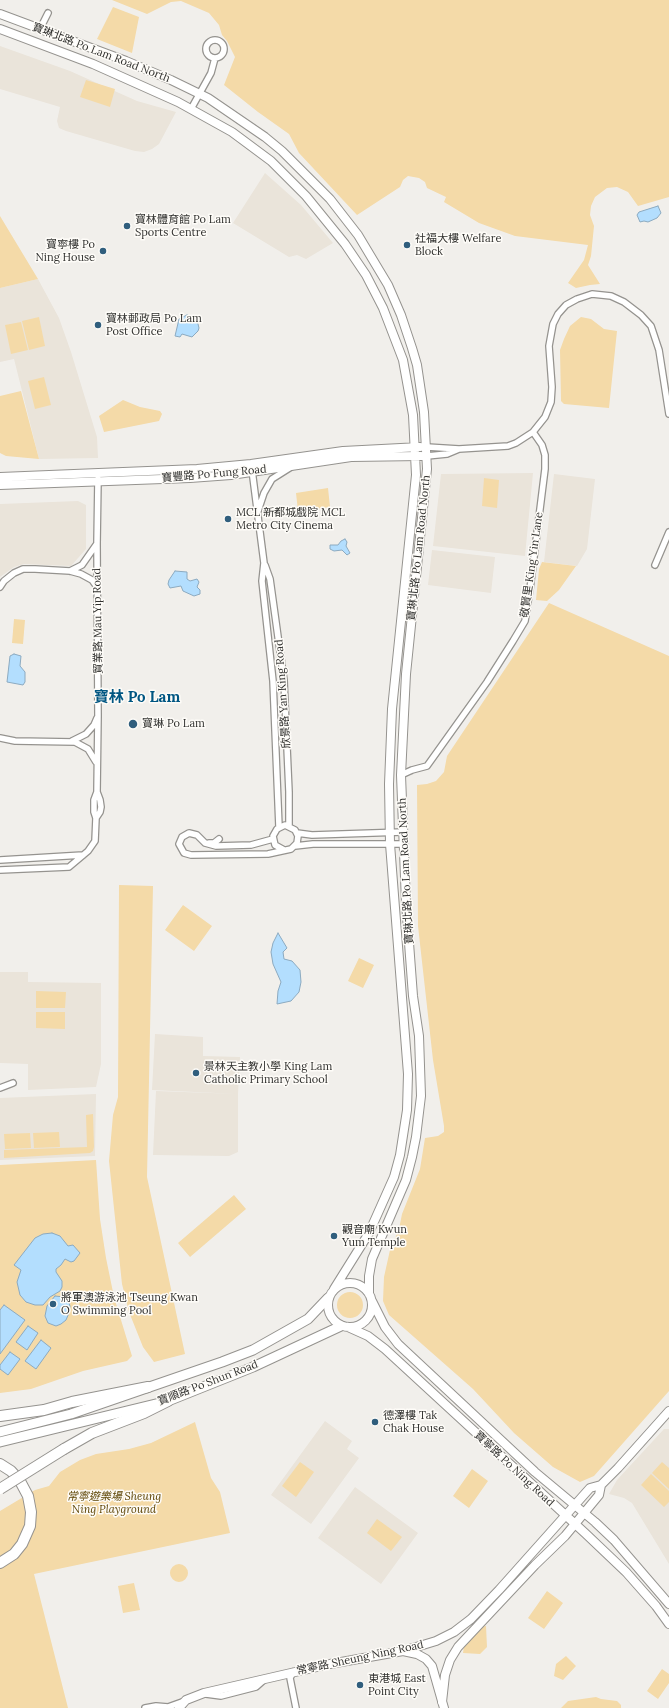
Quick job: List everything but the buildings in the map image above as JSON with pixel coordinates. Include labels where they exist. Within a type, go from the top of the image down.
[{"type":"highway","points":[[0,1416],[38,1411],[72,1402],[148,1387]]},
{"type":"highway","points":[[0,1489],[92,1433],[144,1413],[168,1401]]},
{"type":"highway","points":[[0,1464],[15,1475],[23,1485],[30,1505],[28,1532],[18,1549],[9,1558],[0,1563]]},
{"type":"main road","name":"寶琳北路 Po Lam Road North","points":[[0,14],[126,61],[200,94],[241,119],[282,151],[330,199],[368,250],[394,299],[417,365],[427,456],[425,495],[406,674],[402,775],[403,832],[410,955],[419,1036],[421,1096],[416,1137],[406,1180],[372,1259],[369,1276],[370,1297]]},
{"type":"main road","name":"寶琳北路 Po Lam Road North","points":[[0,29],[93,64],[191,109],[232,132],[271,161],[290,178],[306,196],[345,244],[366,275],[383,308],[403,360],[413,415],[416,447],[416,475],[409,557],[392,709],[389,784],[390,844],[406,1031],[408,1074],[407,1110],[401,1148],[394,1177],[369,1233],[334,1289]]},
{"type":"main road","name":"寶豐路 Po Fung Road","points":[[251,468],[343,450],[427,447]]},
{"type":"main road","name":"寶豐路 Po Fung Road","points":[[0,485],[184,470],[292,466],[351,457],[427,456]]},
{"type":"main road","name":"寶豐路 Po Fung Road","points":[[0,477],[98,477]]},
{"type":"main road","points":[[353,1283],[364,1288],[370,1297],[371,1310],[365,1321],[356,1326],[345,1326],[331,1317],[327,1305],[328,1298],[334,1289],[341,1284],[353,1283]]},
{"type":"main road","name":"寶寧路 Po Ning Road","points":[[370,1297],[385,1327],[402,1348],[535,1472],[565,1496],[614,1540],[669,1604]]},
{"type":"main road","name":"寶順路 Po Shun Road","points":[[0,1432],[71,1414],[253,1350],[308,1319],[328,1298]]},
{"type":"main road","name":"寶寧路 Po Ning Road","points":[[345,1326],[368,1336],[385,1349],[626,1572],[656,1606],[669,1624]]},
{"type":"main road","name":"寶順路 Po Shun Road","points":[[0,1442],[168,1401],[253,1367],[345,1326]]},
{"type":"main road","points":[[443,1705],[445,1675],[450,1660],[458,1647],[535,1565],[565,1536],[598,1495],[601,1485],[668,1413]]},
{"type":"main road","name":"常寧路 Sheung Ning Road","points":[[179,1708],[186,1700],[204,1693],[294,1672],[403,1651],[436,1642],[454,1632],[471,1619],[555,1529],[590,1488],[601,1485]]},
{"type":"main road","points":[[565,1496],[583,1496]]},
{"type":"main road","points":[[554,1506],[557,1516],[555,1529]]},
{"type":"main road","points":[[565,1536],[576,1533],[586,1534]]},
{"type":"main road","points":[[403,1651],[418,1654],[426,1659],[432,1666],[443,1705]]},
{"type":"street","points":[[40,29],[48,13]]},
{"type":"street","points":[[191,109],[211,73],[215,58]]},
{"type":"street","points":[[427,447],[459,450],[508,446],[516,443],[533,432],[545,417],[551,402],[552,387],[549,346],[553,324],[558,314],[566,306],[577,299],[592,294],[605,294],[624,302],[642,314],[651,326],[658,346],[669,414]]},
{"type":"street","name":"敬賢里 King Yin Lane","points":[[402,775],[412,770],[427,766],[487,682],[525,621],[545,469],[545,456],[542,445],[533,432]]},
{"type":"street","points":[[427,456],[446,454],[459,450]]},
{"type":"street","name":"欣景路 Yan King Road","points":[[258,511],[264,493],[272,479],[292,466]]},
{"type":"street","name":"欣景路 Yan King Road","points":[[251,468],[264,563],[270,580],[284,680],[289,826]]},
{"type":"street","name":"貿業路 Mau Yip Road","points":[[0,870],[69,867],[84,855],[95,841],[96,818],[101,807],[97,792],[98,477]]},
{"type":"street","points":[[655,566],[669,532]]},
{"type":"street","points":[[70,571],[82,565],[97,544]]},
{"type":"street","name":"欣景路 Yan King Road","points":[[264,563],[262,581],[275,705],[279,827]]},
{"type":"street","points":[[0,587],[14,573],[23,569],[70,571],[87,576],[98,587]]},
{"type":"street","points":[[70,742],[86,734],[94,725],[98,716]]},
{"type":"street","points":[[0,738],[15,741],[70,742],[80,744],[88,749],[97,764]]},
{"type":"street","points":[[284,850],[275,845],[273,839],[274,833],[279,827],[292,827],[297,833],[298,839],[295,846]]},
{"type":"street","points":[[297,833],[312,835],[403,832]]},
{"type":"street","points":[[273,839],[251,845],[216,846],[205,843],[197,835],[189,833],[182,837],[179,844],[184,853],[191,855],[268,854],[290,849],[295,846],[313,844],[404,844]]},
{"type":"street","points":[[205,843],[214,843],[219,839]]},
{"type":"street","points":[[0,860],[84,855]]},
{"type":"street","points":[[0,1088],[13,1083]]},
{"type":"street","points":[[294,1672],[291,1674],[290,1678],[296,1708]]},
{"type":"street","name":"常寧路 Sheung Ning Road","points":[[146,1708],[156,1706],[168,1707],[186,1700]]},
{"type":"shaded area","points":[[0,46],[70,71],[137,101],[176,112],[159,144],[144,152],[135,151],[66,131],[59,128],[57,121],[60,107],[0,89]]},
{"type":"shaded area","points":[[265,173],[301,205],[333,243],[306,259],[297,255],[289,257],[233,223]]},
{"type":"shaded area","points":[[38,279],[59,318],[71,352],[97,437],[98,458],[39,459],[14,359],[0,362],[0,288]]},
{"type":"shaded area","points":[[533,473],[525,556],[433,546],[441,474]]},
{"type":"shaded area","points":[[554,474],[595,479],[587,549],[577,566],[544,562]]},
{"type":"shaded area","points":[[78,501],[86,505],[86,549],[71,566],[24,564],[14,567],[0,577],[0,504]]},
{"type":"shaded area","points":[[432,550],[495,557],[491,593],[428,585]]},
{"type":"shaded area","points":[[0,972],[28,972],[28,982],[101,983],[101,1064],[96,1087],[28,1090],[28,1064],[0,1063]]},
{"type":"shaded area","name":"景林天主教小學 King Lam Catholic Primary School","points":[[155,1034],[203,1037],[203,1056],[240,1057],[238,1094],[152,1090]]},
{"type":"shaded area","points":[[156,1091],[238,1094],[238,1152],[229,1156],[153,1155]]},
{"type":"shaded area","points":[[96,1094],[95,1156],[0,1160],[0,1098]]},
{"type":"shaded area","points":[[325,1421],[352,1441],[347,1449],[359,1458],[311,1524],[271,1495]]},
{"type":"shaded area","points":[[664,1429],[669,1429],[669,1564],[632,1503],[624,1498],[609,1494],[617,1480]]},
{"type":"shaded area","points":[[355,1487],[418,1533],[381,1584],[318,1538]]},
{"type":"green space","points":[[112,0],[669,0],[669,197],[638,206],[628,192],[617,187],[607,188],[595,197],[591,206],[590,215],[594,226],[591,256],[588,265],[600,284],[576,288],[568,283],[584,260],[588,245],[515,236],[479,223],[444,202],[446,197],[427,188],[425,182],[419,178],[408,176],[403,180],[400,187],[357,215],[299,153],[289,134],[224,85],[235,57],[227,41],[222,35],[219,25],[209,13],[181,1],[171,2],[147,14]]},
{"type":"green space","points":[[113,7],[139,17],[132,53],[97,39]]},
{"type":"green space","points":[[86,80],[115,89],[110,107],[80,97]]},
{"type":"green space","points":[[0,216],[38,279],[0,288]]},
{"type":"green space","points":[[39,317],[45,346],[29,350],[22,321]]},
{"type":"green space","points":[[581,317],[591,319],[604,329],[617,331],[609,408],[564,404],[561,401],[560,350],[570,326]]},
{"type":"green space","points":[[21,322],[28,350],[11,354],[5,325]]},
{"type":"green space","points":[[44,377],[51,405],[35,409],[28,381]]},
{"type":"green space","points":[[21,391],[39,459],[6,456],[0,453],[0,396]]},
{"type":"green space","points":[[123,400],[140,407],[160,411],[162,414],[159,421],[104,432],[99,416]]},
{"type":"green space","points":[[484,478],[499,480],[497,508],[482,506]]},
{"type":"green space","points":[[328,488],[330,507],[298,511],[296,493]]},
{"type":"green space","points":[[542,562],[576,566],[559,590],[547,601],[536,600],[539,569]]},
{"type":"green space","points":[[549,603],[669,656],[669,1391],[594,1476],[580,1482],[553,1467],[514,1433],[473,1389],[389,1315],[383,1301],[384,1277],[390,1250],[399,1229],[402,1214],[420,1169],[425,1138],[438,1136],[444,1132],[433,1060],[418,926],[417,785],[436,781],[444,772],[447,756]]},
{"type":"green space","points":[[14,619],[25,620],[23,644],[12,643]]},
{"type":"green space","points":[[119,885],[153,886],[147,1177],[185,1354],[154,1362],[143,1347],[129,1312],[122,1284],[109,1161],[113,1115],[118,1097]]},
{"type":"green space","points":[[183,905],[212,926],[194,951],[165,930]]},
{"type":"green space","points":[[359,958],[374,965],[363,988],[348,981]]},
{"type":"green space","points":[[36,991],[66,992],[65,1008],[36,1008]]},
{"type":"green space","points":[[36,1012],[65,1012],[65,1029],[36,1028]]},
{"type":"green space","points":[[93,1114],[94,1147],[93,1151],[90,1153],[4,1158],[4,1150],[87,1147],[86,1115]]},
{"type":"green space","points":[[59,1132],[60,1147],[34,1148],[33,1133]]},
{"type":"green space","points":[[30,1133],[31,1148],[5,1149],[4,1134]]},
{"type":"green space","name":"將軍澳游泳池 Tseung Kwan O Swimming Pool","points":[[96,1160],[100,1219],[106,1258],[114,1297],[132,1356],[127,1361],[83,1371],[31,1389],[0,1393],[0,1165]]},
{"type":"green space","points":[[234,1195],[246,1209],[190,1257],[178,1243]]},
{"type":"green space","points":[[350,1292],[359,1296],[363,1305],[359,1314],[350,1318],[341,1314],[337,1305],[341,1296]]},
{"type":"green space","name":"常寧遊樂場 Sheung Ning Playground","points":[[195,1422],[211,1478],[220,1492],[230,1533],[34,1574],[68,1708],[0,1708],[0,1511],[35,1490],[49,1486],[60,1472],[80,1460],[96,1454],[129,1449],[151,1443]]},
{"type":"green space","points":[[300,1462],[314,1472],[296,1497],[282,1486]]},
{"type":"green space","points":[[662,1462],[669,1468],[669,1489],[652,1473]]},
{"type":"green space","points":[[472,1469],[488,1481],[469,1508],[453,1496]]},
{"type":"green space","points":[[651,1474],[669,1491],[669,1502],[664,1507],[641,1485]]},
{"type":"green space","points":[[377,1519],[402,1537],[391,1551],[367,1533]]},
{"type":"green space","points":[[179,1564],[183,1565],[187,1569],[187,1577],[183,1581],[179,1582],[175,1581],[171,1577],[170,1573],[171,1569],[175,1565]]},
{"type":"green space","points":[[134,1583],[140,1610],[123,1613],[118,1586]]},
{"type":"green space","points":[[547,1591],[563,1603],[544,1629],[528,1618]]},
{"type":"green space","points":[[486,1626],[487,1647],[480,1654],[463,1653],[464,1646],[479,1627]]},
{"type":"green space","points":[[566,1656],[576,1666],[563,1680],[554,1676],[556,1664]]},
{"type":"green space","points":[[662,1669],[669,1674],[669,1683],[658,1699],[647,1691]]},
{"type":"green space","points":[[596,1697],[617,1701],[621,1705],[621,1708],[561,1708],[568,1701]]},
{"type":"water","points":[[658,206],[661,213],[657,218],[648,222],[640,222],[637,215],[639,212]]},
{"type":"water","points":[[187,315],[194,317],[197,320],[199,328],[198,331],[192,337],[182,334],[180,337],[175,336],[179,319]]},
{"type":"water","points":[[345,539],[347,542],[346,546],[350,553],[347,555],[342,550],[334,551],[330,549],[330,545],[338,545]]},
{"type":"water","points":[[175,571],[187,572],[187,579],[190,581],[197,579],[199,582],[197,587],[200,590],[200,594],[194,596],[183,591],[181,586],[170,588],[168,584],[169,580]]},
{"type":"water","points":[[14,654],[21,656],[20,666],[25,672],[25,682],[23,685],[7,682],[10,656]]},
{"type":"water","points":[[278,933],[287,948],[283,952],[284,959],[292,961],[300,970],[301,982],[299,992],[291,1001],[277,1004],[278,991],[281,982],[273,964],[271,952],[273,943]]},
{"type":"water","points":[[52,1233],[60,1236],[68,1246],[73,1245],[80,1253],[74,1261],[71,1262],[65,1259],[56,1269],[56,1272],[62,1281],[60,1291],[50,1297],[43,1305],[35,1305],[26,1302],[20,1295],[17,1282],[21,1270],[14,1265],[35,1238],[43,1234]]},
{"type":"water","points":[[55,1296],[64,1297],[68,1300],[70,1306],[66,1320],[56,1326],[48,1323],[45,1316],[47,1306]]},
{"type":"water","points":[[4,1305],[25,1320],[0,1354],[0,1310]]},
{"type":"water","points":[[28,1326],[38,1333],[27,1350],[16,1342]]},
{"type":"water","points":[[41,1340],[51,1348],[36,1369],[25,1361]]},
{"type":"water","points":[[10,1352],[20,1359],[8,1375],[0,1369],[0,1365]]},
{"type":"place","name":"寶林體育館 Po Lam Sports Centre","points":[[127,226]]},
{"type":"place","name":"社福大樓 Welfare Block","points":[[407,245]]},
{"type":"place","name":"寶寧樓 Po Ning House","points":[[103,251]]},
{"type":"place","name":"寶林郵政局 Po Lam Post Office","points":[[98,325]]},
{"type":"place","name":"MCL 新都城戲院 MCL Metro City Cinema","points":[[228,519]]},
{"type":"place","name":"寶琳 Po Lam","points":[[133,724]]},
{"type":"place","name":"景林天主教小學 King Lam Catholic Primary School","points":[[196,1073]]},
{"type":"place","name":"觀音廟 Kwun Yum Temple","points":[[334,1236]]},
{"type":"place","name":"將軍澳游泳池 Tseung Kwan O Swimming Pool","points":[[53,1304]]},
{"type":"place","name":"德澤樓 Tak Chak House","points":[[375,1422]]},
{"type":"place","name":"東港城 East Point City","points":[[360,1685]]},
{"type":"district","name":"寶林 Po Lam","points":[[137,698]]}]
